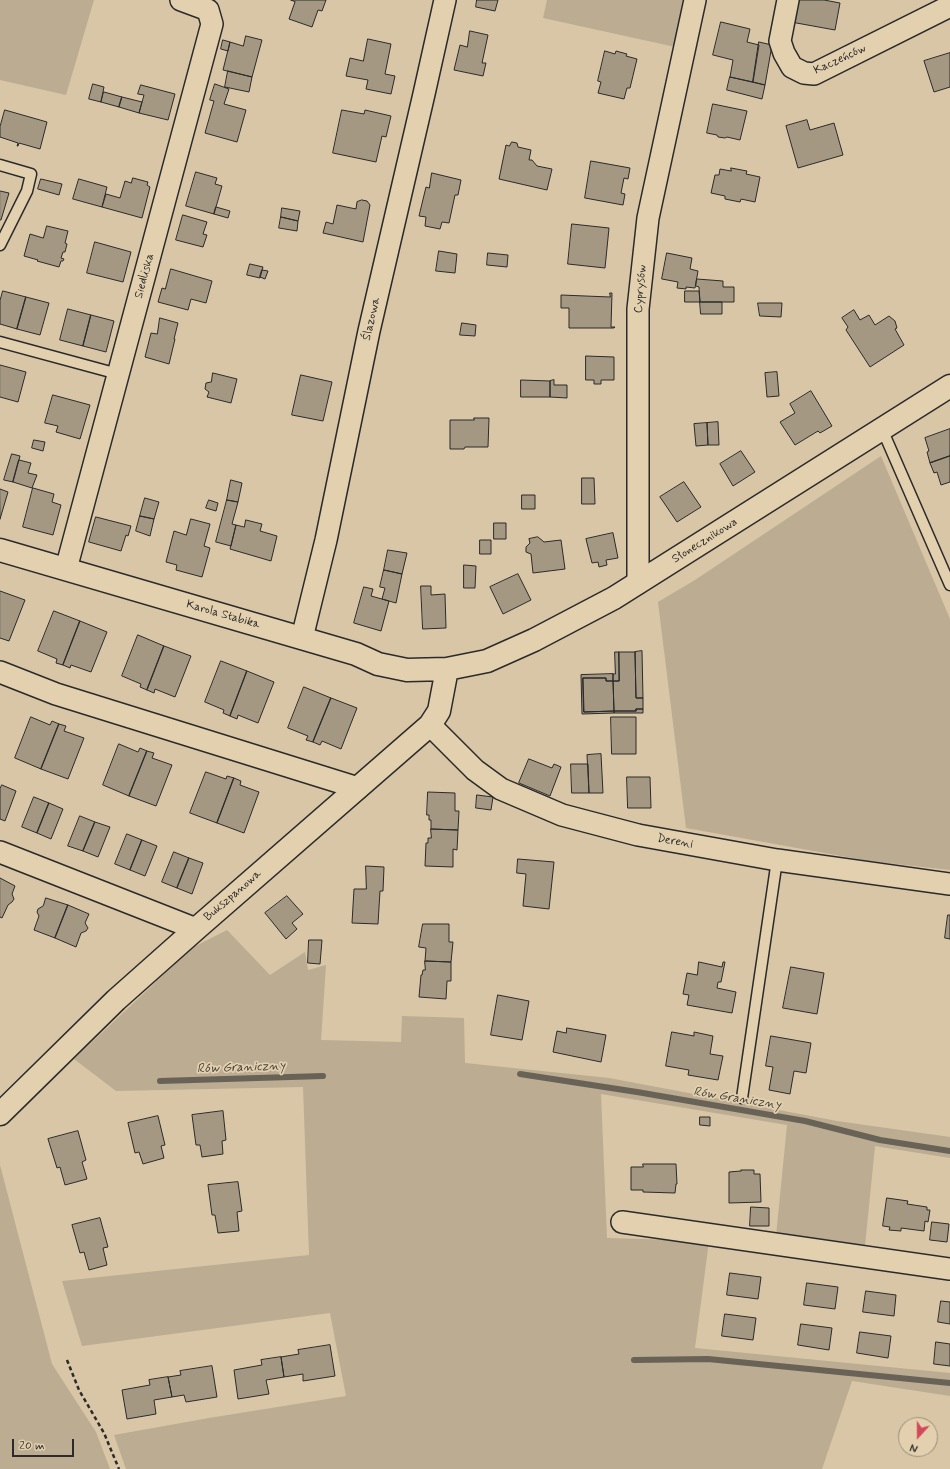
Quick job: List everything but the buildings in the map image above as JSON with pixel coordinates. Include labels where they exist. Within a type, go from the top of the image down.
[{"type":"street","name":"Siedliska","points":[[66,569],[212,24],[208,10],[181,0]]},
{"type":"street","name":"Ślazowa","points":[[302,638],[326,540],[369,331],[423,102],[445,0]]},
{"type":"street","name":"Cyprysów","points":[[638,583],[638,309],[648,218],[695,0]]},
{"type":"street","name":"Kaczeńców","points":[[788,0],[780,41],[784,53],[792,68],[804,73],[814,74],[950,6]]},
{"type":"street","name":"Słonecznikowa","points":[[447,669],[487,661],[534,640],[614,598],[950,386]]},
{"type":"street","name":"Karola Stabika","points":[[0,550],[356,654],[378,664],[407,670],[447,669]]},
{"type":"street","name":"Bukszpanowa","points":[[0,1114],[116,1000],[430,725],[439,711],[447,669]]},
{"type":"street","points":[[0,672],[56,694],[358,788]]},
{"type":"street","name":"Dereni","points":[[430,725],[475,770],[501,789],[562,815],[638,835],[777,860],[950,884]]},
{"type":"street","points":[[0,852],[196,929]]},
{"type":"street","points":[[622,1222],[950,1269]]},
{"type":"lane","points":[[0,165],[31,174],[27,191],[0,245]]},
{"type":"lane","points":[[0,342],[118,374]]},
{"type":"lane","points":[[882,429],[950,585]]},
{"type":"lane","points":[[742,1098],[777,860]]},
{"type":"path","points":[[67,1360],[79,1390],[104,1434],[119,1469]]},
{"type":"shaded area","points":[[0,0],[94,0],[66,95],[0,80]]},
{"type":"shaded area","points":[[547,0],[691,0],[680,48],[543,18]]},
{"type":"shaded area","points":[[881,456],[950,619],[950,870],[869,861],[686,828],[658,602],[695,580]]},
{"type":"shaded area","points":[[227,930],[270,975],[305,952],[308,970],[326,965],[321,1040],[401,1042],[402,1016],[464,1018],[465,1063],[609,1078],[837,1121],[950,1137],[950,1158],[875,1146],[865,1246],[776,1236],[787,1125],[601,1094],[607,1238],[709,1241],[695,1348],[950,1373],[950,1396],[852,1381],[822,1469],[126,1469],[114,1435],[346,1396],[330,1313],[82,1346],[62,1281],[309,1255],[303,1087],[116,1091],[74,1059],[192,948]]},
{"type":"shaded area","points":[[0,1165],[52,1364],[96,1432],[110,1469],[0,1469]]},
{"type":"waterway","name":"Rów Graniczny","points":[[520,1074],[637,1092],[805,1121],[880,1140],[950,1151]]},
{"type":"waterway","name":"Rów Graniczny","points":[[160,1081],[323,1076]]},
{"type":"waterway","points":[[634,1360],[708,1359],[950,1383]]}]
